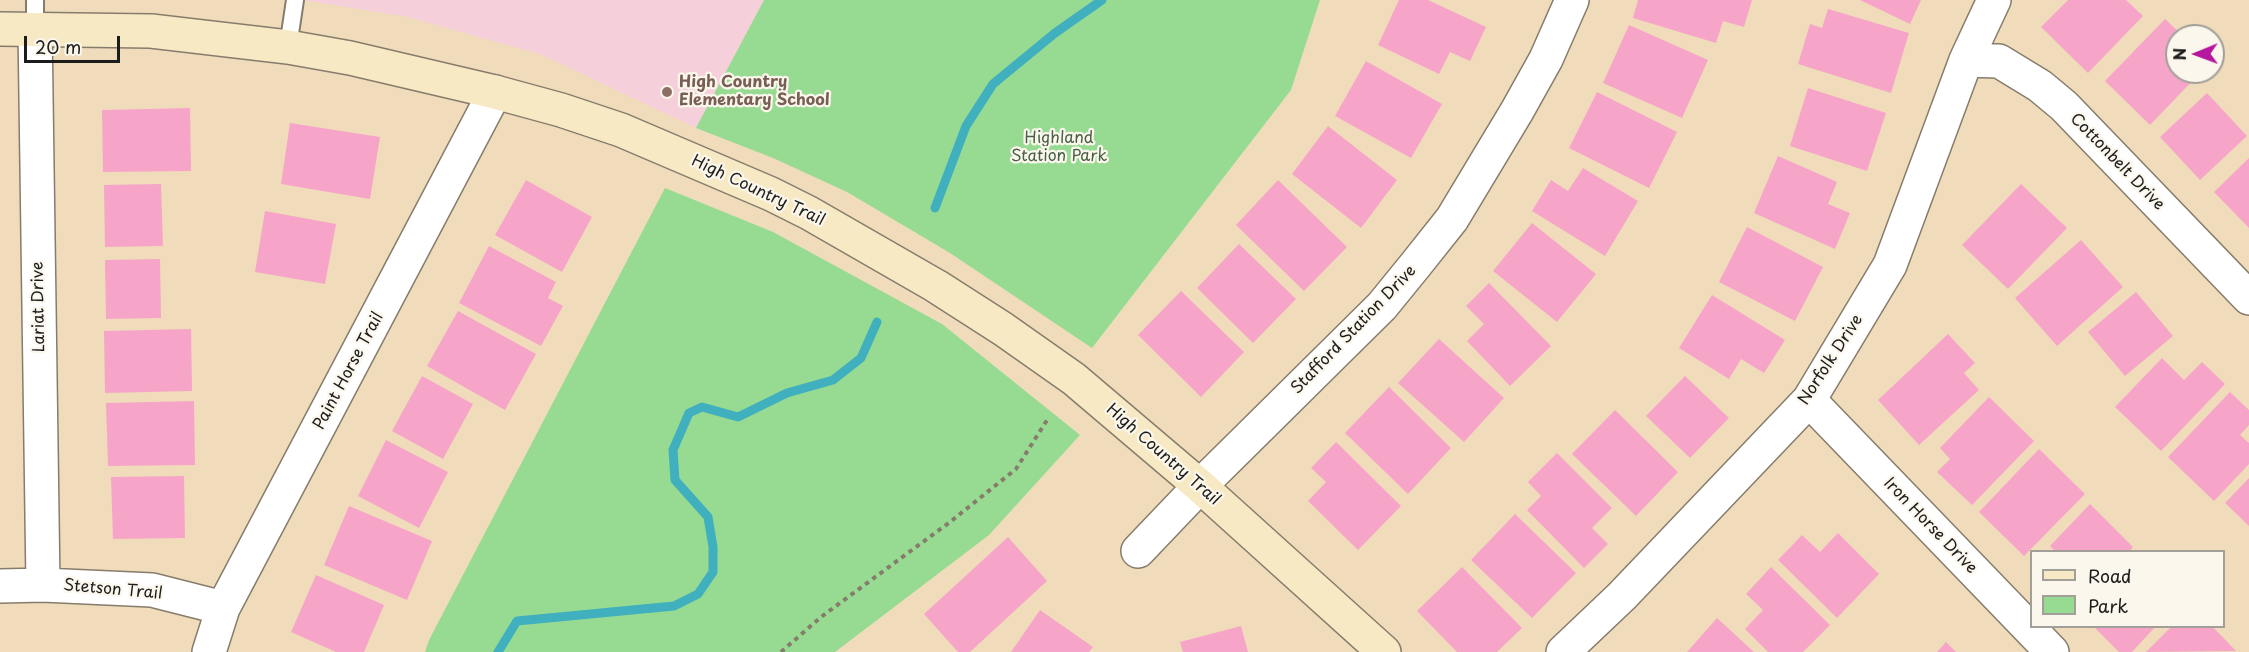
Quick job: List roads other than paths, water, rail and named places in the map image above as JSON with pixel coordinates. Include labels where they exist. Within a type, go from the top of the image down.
[{"type":"street","name":"Stafford Station Drive","points":[[1138,551],[1200,486],[1382,306],[1438,237],[1452,219],[1546,60],[1572,0]]},
{"type":"street","name":"Norfolk Drive","points":[[1563,652],[1622,596],[1809,400],[1890,265],[1966,60],[1994,0]]},
{"type":"street","name":"High Country Trail","points":[[0,28],[35,14],[151,31],[288,46],[350,58],[561,110],[621,130],[731,176],[809,213],[936,286],[1003,329],[1065,373],[1200,486],[1384,652]]},
{"type":"street","name":"Lariat Drive","points":[[35,14],[43,585]]},
{"type":"street","name":"Cottonbelt Drive","points":[[1966,60],[1999,62],[2040,86],[2064,106],[2249,298]]},
{"type":"street","name":"Paint Horse Trail","points":[[209,652],[224,608],[495,92]]},
{"type":"street","name":"Iron Horse Drive","points":[[1809,400],[2052,652]]},
{"type":"street","name":"Stetson Trail","points":[[0,586],[43,585],[152,590],[224,608]]},
{"type":"lane","points":[[288,46],[295,0]]},
{"type":"waterway","points":[[935,208],[966,126],[993,84],[1055,33],[1102,0]]},
{"type":"waterway","points":[[498,652],[517,621],[674,606],[698,594],[713,572],[713,547],[708,517],[675,480],[673,450],[689,413],[702,407],[738,417],[787,393],[833,380],[861,358],[877,322]]},
{"type":"place","name":"High Country Elementary School","points":[[667,92]]},
{"type":"park label","name":"Highland Station Park","points":[[1059,148]]}]
